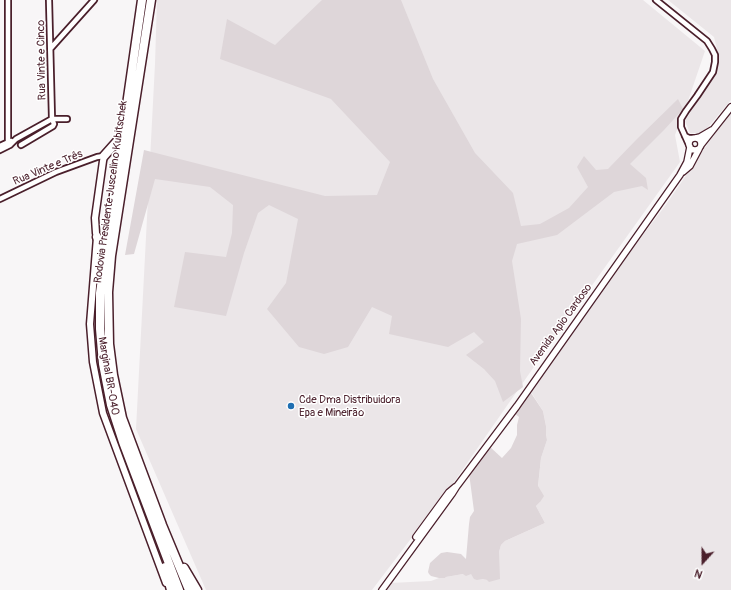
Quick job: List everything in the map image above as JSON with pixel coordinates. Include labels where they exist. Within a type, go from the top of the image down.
[{"type":"highway","name":"Rodovia Presidente Juscelino Kubitschek","points":[[142,0],[100,293],[100,329],[103,364],[111,405],[122,442],[179,590]]},
{"type":"highway","name":"Rodovia Presidente Juscelino Kubitschek","points":[[151,0],[111,256],[108,292],[108,329],[113,375],[122,418],[169,543],[189,590]]},
{"type":"highway","points":[[104,156],[122,137]]},
{"type":"highway","points":[[97,237],[105,254]]},
{"type":"highway","points":[[160,542],[170,590]]},
{"type":"highway","points":[[169,543],[197,590]]},
{"type":"main road","name":"Marginal BR-040","points":[[104,156],[95,218],[97,237],[90,324],[93,362],[103,413],[170,590]]},
{"type":"street","points":[[8,0],[9,143]]},
{"type":"street","name":"Rua Vinte e Cinco","points":[[49,0],[52,119]]},
{"type":"street","points":[[51,48],[94,0]]},
{"type":"street","points":[[656,0],[707,41],[712,48],[714,55],[715,62],[713,72],[681,119],[681,127],[689,146],[694,150],[700,147],[700,140],[685,136]]},
{"type":"street","name":"Avenida Apio Cardoso","points":[[680,175],[690,166],[700,147],[731,107]]},
{"type":"street","points":[[21,145],[54,126],[52,119]]},
{"type":"street","points":[[0,150],[9,143],[52,119],[67,119]]},
{"type":"street","name":"Avenida Apio Cardoso","points":[[695,138],[700,137],[714,128]]},
{"type":"street","points":[[689,146],[690,140],[695,138]]},
{"type":"street","points":[[0,146],[9,143]]},
{"type":"street","name":"Avenida Apio Cardoso","points":[[382,590],[517,406],[680,175],[687,162],[689,146]]},
{"type":"street","name":"Rua Vinte e Três","points":[[0,199],[56,172],[97,157],[104,156]]},
{"type":"street","name":"Avenida Apio Cardoso","points":[[378,590],[449,492],[457,486]]},
{"type":"shaded area","points":[[157,0],[643,0],[705,51],[675,135],[680,162],[454,482],[372,590],[206,590],[136,429]]},
{"type":"shaded area","points":[[322,0],[401,0],[433,79],[475,153],[513,193],[521,226],[540,224],[569,208],[588,187],[577,167],[584,156],[596,170],[608,169],[678,99],[683,109],[630,164],[646,178],[648,190],[642,186],[614,192],[557,235],[517,244],[512,261],[521,319],[520,371],[523,387],[503,402],[495,381],[484,369],[466,355],[484,342],[474,332],[448,347],[389,334],[392,316],[372,307],[348,347],[324,354],[299,347],[267,309],[286,283],[298,219],[269,205],[258,213],[244,253],[226,316],[174,307],[185,252],[226,257],[232,233],[233,205],[210,187],[155,179],[134,254],[125,255],[144,150],[325,196],[377,195],[390,162],[331,99],[220,59],[227,19],[275,45]]},
{"type":"shaded area","points":[[668,0],[731,0],[731,100],[703,133],[690,133],[685,121],[713,76],[719,57],[714,37]]},
{"type":"shaded area","points":[[731,110],[731,590],[386,590],[390,583],[431,581],[439,578],[463,574],[471,574],[487,580],[499,567],[499,552],[501,545],[505,541],[545,523],[536,506],[540,502],[538,487],[541,458],[547,440],[546,426],[543,411],[531,392],[629,253],[665,206]]},
{"type":"shaded area","points":[[529,390],[543,411],[546,426],[547,440],[541,458],[538,486],[544,496],[536,506],[545,523],[505,541],[501,545],[499,552],[500,579],[489,582],[482,579],[477,580],[474,579],[471,574],[466,576],[463,574],[445,578],[431,576],[428,572],[430,563],[441,553],[447,552],[461,554],[466,559],[470,517],[474,511],[469,473],[489,446],[502,458],[511,448],[517,435],[519,417],[514,413]]},
{"type":"place","name":"Cde Dma Distribuidora Epa e Mineirão","points":[[291,406]]}]
